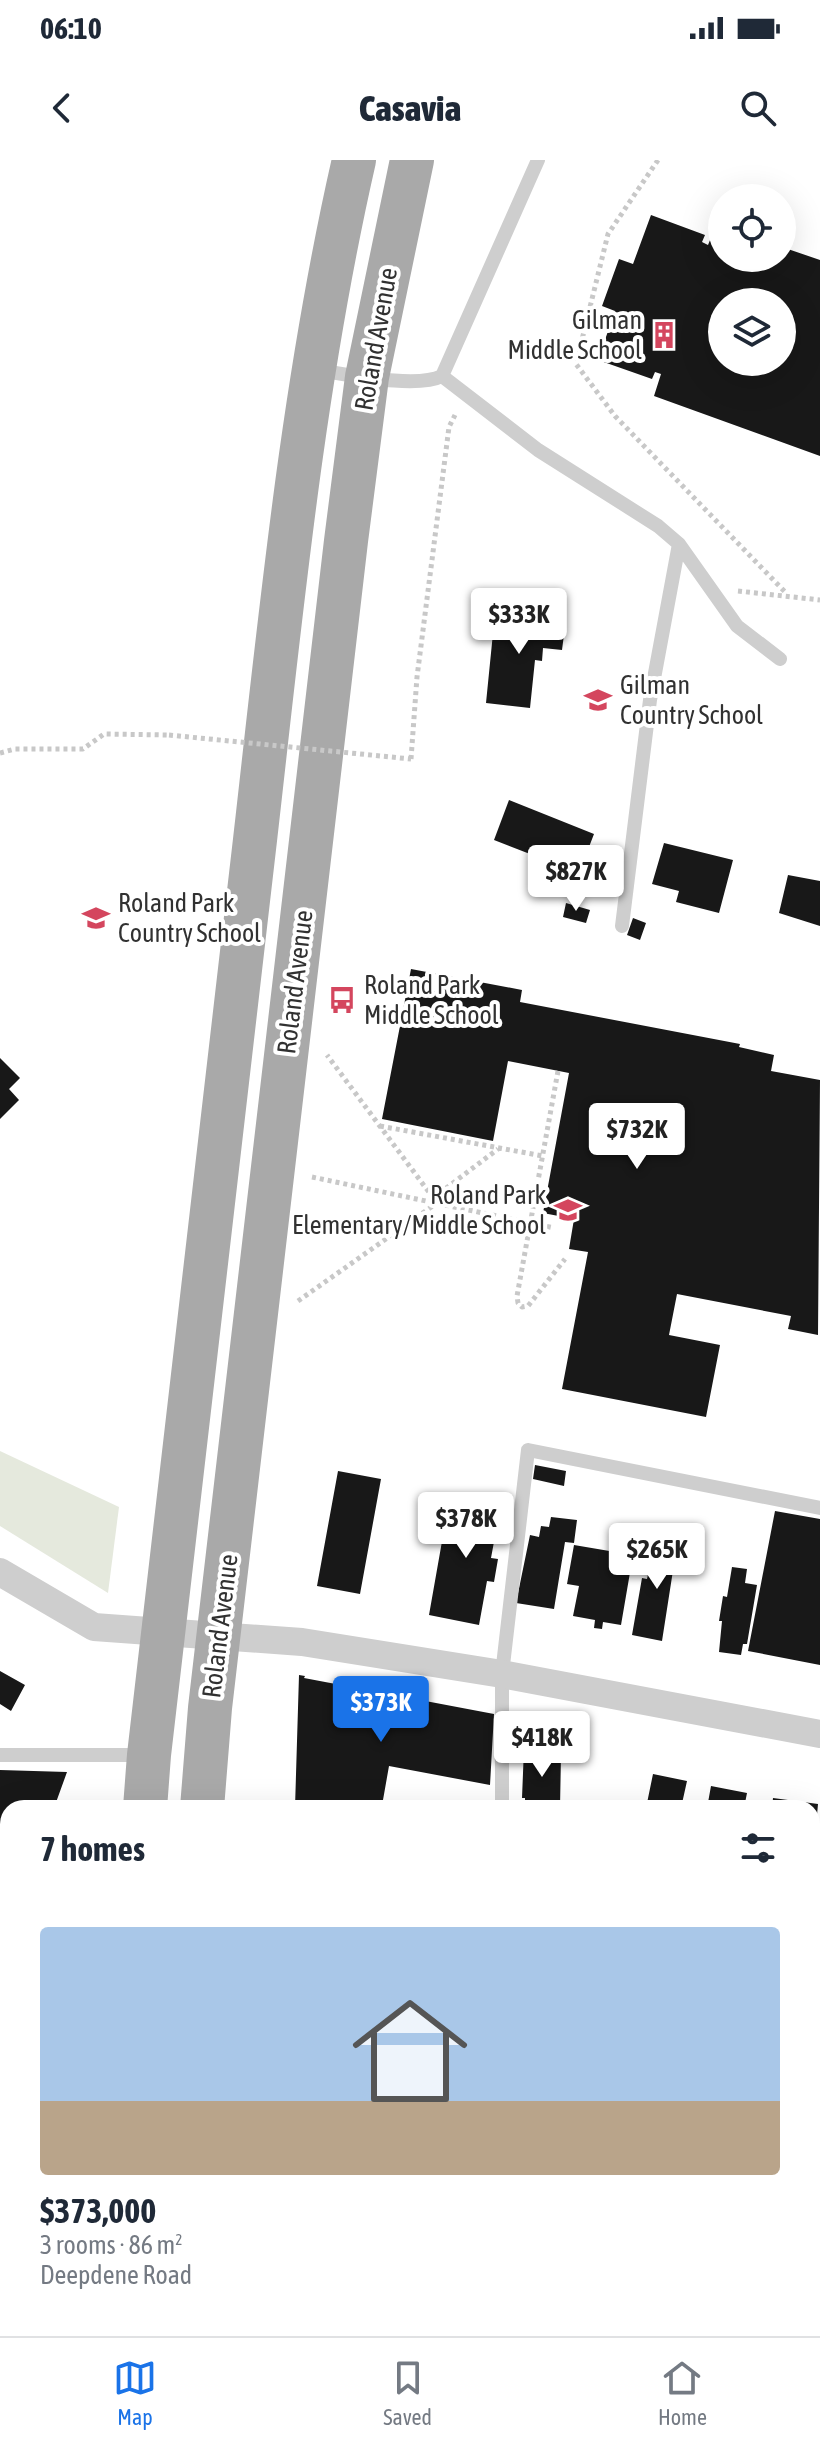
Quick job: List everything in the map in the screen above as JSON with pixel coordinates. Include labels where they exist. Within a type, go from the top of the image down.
[{"type":"main road","points":[[146,1800],[286,569],[313,369],[354,160]]},
{"type":"main road","name":"Roland Avenue","points":[[203,1800],[219,1636],[367,377],[412,160]]},
{"type":"street","points":[[0,1572],[94,1627],[302,1642],[502,1674],[820,1734]]},
{"type":"lane","points":[[313,369],[422,382],[442,376],[538,160]]},
{"type":"lane","points":[[442,376],[538,450],[658,526],[679,544],[737,626],[780,659]]},
{"type":"lane","points":[[622,926],[650,700],[679,544]]},
{"type":"lane","points":[[502,1800],[502,1674],[528,1450],[820,1508]]},
{"type":"lane","points":[[0,1755],[149,1755]]},
{"type":"path","points":[[658,160],[608,234],[576,364],[615,416],[787,594]]},
{"type":"path","points":[[0,753],[15,749],[83,749],[104,734],[169,735],[411,759],[417,677],[449,427],[465,396]]},
{"type":"path","points":[[710,588],[820,600]]},
{"type":"path","points":[[327,1055],[435,1200]]},
{"type":"path","points":[[558,1071],[517,1296],[522,1307],[528,1306],[565,1259]]},
{"type":"path","points":[[379,1126],[544,1157]]},
{"type":"path","points":[[298,1301],[435,1200],[498,1149]]},
{"type":"path","points":[[312,1177],[435,1200],[554,1228]]},
{"type":"shaded area","points":[[0,1451],[119,1507],[108,1593],[0,1526]]},
{"type":"building","name":"Gilman Middle School","points":[[651,215],[705,235],[702,242],[708,245],[708,272],[796,272],[796,252],[820,260],[820,456],[654,396],[661,374],[655,372],[652,379],[598,360],[615,311],[602,306],[619,259],[633,264]]},
{"type":"building","points":[[495,613],[566,619],[562,650],[543,648],[542,661],[535,660],[530,708],[486,703]]},
{"type":"building","points":[[509,800],[594,834],[579,873],[494,840]]},
{"type":"building","points":[[664,843],[733,860],[719,913],[676,902],[679,891],[652,884]]},
{"type":"building","points":[[788,875],[820,881],[820,926],[779,913]]},
{"type":"building","points":[[566,903],[590,910],[586,923],[563,917]]},
{"type":"building","points":[[633,918],[646,923],[640,940],[627,935]]},
{"type":"building","points":[[411,969],[522,990],[520,1002],[740,1044],[739,1047],[774,1055],[771,1071],[820,1080],[818,1335],[788,1329],[791,1316],[677,1294],[669,1335],[720,1345],[706,1417],[562,1389],[588,1252],[569,1249],[574,1219],[543,1213],[569,1073],[508,1061],[493,1141],[382,1119]]},
{"type":"building","points":[[0,1058],[20,1078],[9,1089],[19,1100],[0,1119]]},
{"type":"building","points":[[535,1465],[566,1471],[564,1486],[533,1479]]},
{"type":"building","points":[[338,1471],[381,1479],[360,1594],[317,1586]]},
{"type":"building","points":[[450,1496],[501,1504],[491,1558],[498,1559],[494,1582],[487,1581],[479,1625],[429,1615]]},
{"type":"building","points":[[775,1511],[820,1519],[820,1665],[748,1651]]},
{"type":"building","points":[[551,1517],[577,1520],[574,1543],[565,1542],[554,1609],[516,1603],[530,1535],[539,1537],[541,1526],[549,1527]]},
{"type":"building","points":[[660,1537],[685,1545],[681,1566],[674,1564],[662,1641],[632,1635],[642,1578],[647,1579]]},
{"type":"building","points":[[574,1545],[633,1555],[621,1625],[603,1622],[602,1629],[594,1628],[595,1620],[573,1616],[579,1586],[567,1584]]},
{"type":"building","points":[[732,1567],[747,1569],[745,1583],[757,1585],[747,1644],[743,1644],[741,1655],[719,1652],[722,1621],[719,1621]]},
{"type":"building","points":[[0,1671],[25,1685],[11,1711],[0,1704]]},
{"type":"building","points":[[299,1675],[494,1714],[490,1785],[389,1766],[383,1800],[295,1800]]},
{"type":"building","points":[[524,1748],[561,1754],[560,1800],[522,1798]]},
{"type":"building","points":[[0,1770],[67,1772],[57,1800],[0,1800]]},
{"type":"building","points":[[653,1774],[687,1781],[683,1800],[648,1800]]},
{"type":"building","points":[[711,1786],[747,1793],[746,1800],[708,1800]]},
{"type":"place","name":"Gilman Middle School","points":[[664,335]]},
{"type":"place","name":"Gilman Country School","points":[[598,700]]},
{"type":"place","name":"Roland Park Country School","points":[[96,918]]},
{"type":"place","name":"Roland Park Middle School","points":[[342,1000]]},
{"type":"place","name":"Roland Park Elementary/Middle School","points":[[568,1210]]}]
